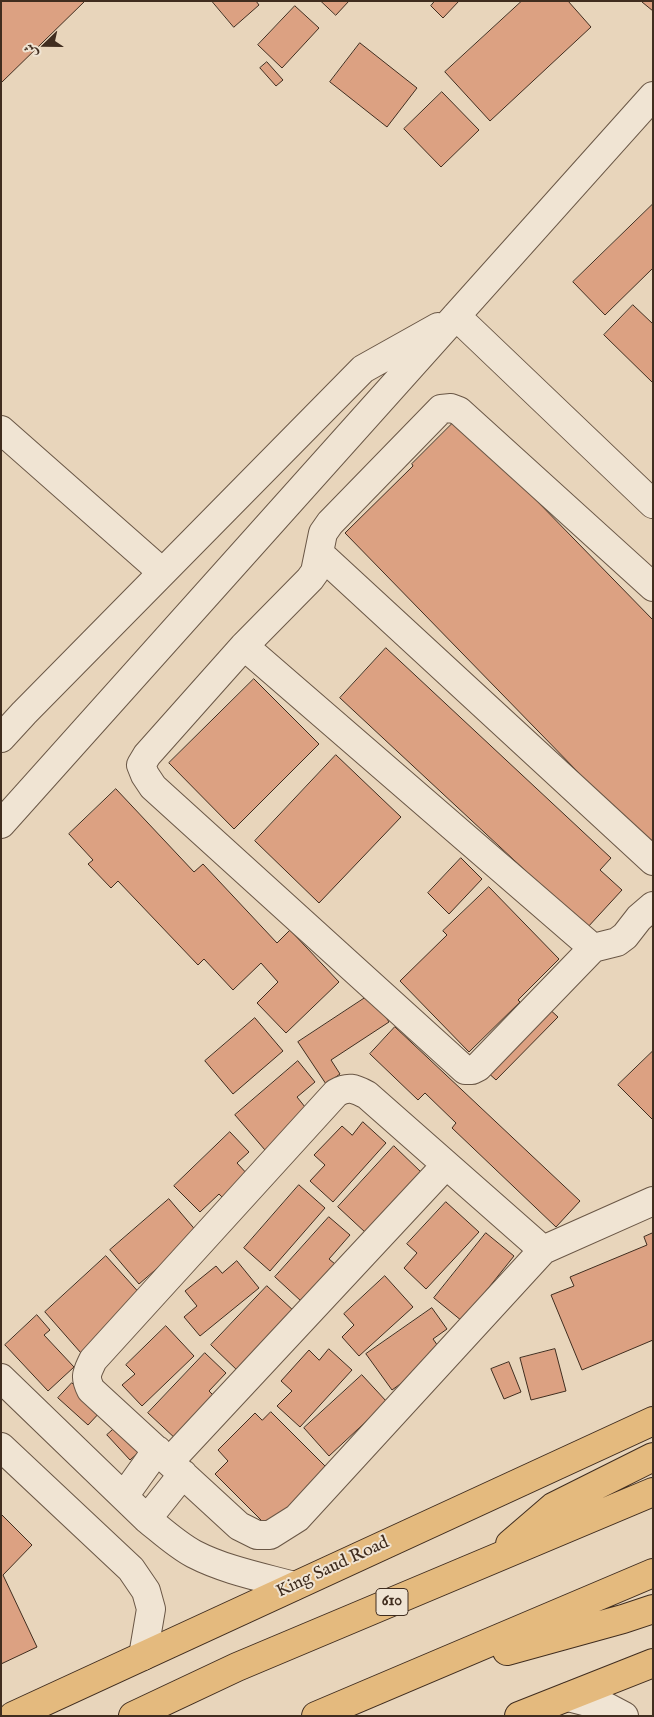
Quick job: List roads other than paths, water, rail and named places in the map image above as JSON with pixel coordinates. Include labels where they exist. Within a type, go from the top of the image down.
[{"type":"main road","name":"King Saud Road","points":[[13,1716],[653,1421]]},
{"type":"main road","points":[[491,1560],[552,1507],[653,1457]]},
{"type":"main road","name":"610","points":[[133,1716],[237,1667],[653,1492]]},
{"type":"main road","points":[[320,1714],[653,1573]]},
{"type":"main road","points":[[320,1714],[522,1646],[653,1609]]},
{"type":"main road","points":[[519,1716],[653,1662]]},
{"type":"street","points":[[1,824],[653,96]]},
{"type":"street","points":[[456,316],[653,504]]},
{"type":"street","points":[[1,738],[363,369],[456,316]]},
{"type":"street","points":[[653,587],[459,411],[451,408],[440,409],[330,523],[323,533],[315,572],[310,579],[244,646],[147,755],[141,765],[153,787],[465,1070],[472,1070],[478,1067],[593,948],[617,942],[653,906]]},
{"type":"street","points":[[1,430],[162,572]]},
{"type":"street","points":[[319,553],[653,861]]},
{"type":"street","points":[[244,646],[593,948]]},
{"type":"street","points":[[543,1250],[366,1095],[354,1087],[344,1088],[336,1092],[93,1360],[86,1380],[92,1390],[239,1526],[257,1535],[270,1535],[297,1518],[543,1250],[653,1201]]},
{"type":"street","points":[[124,1496],[170,1462],[446,1165]]},
{"type":"street","points":[[1,1378],[147,1519],[193,1554],[216,1564],[294,1586]]},
{"type":"street","points":[[1,1447],[131,1569],[146,1590],[151,1609],[143,1656]]},
{"type":"street","points":[[147,1519],[170,1462]]},
{"type":"street","points":[[568,1697],[607,1707],[624,1716]]}]
